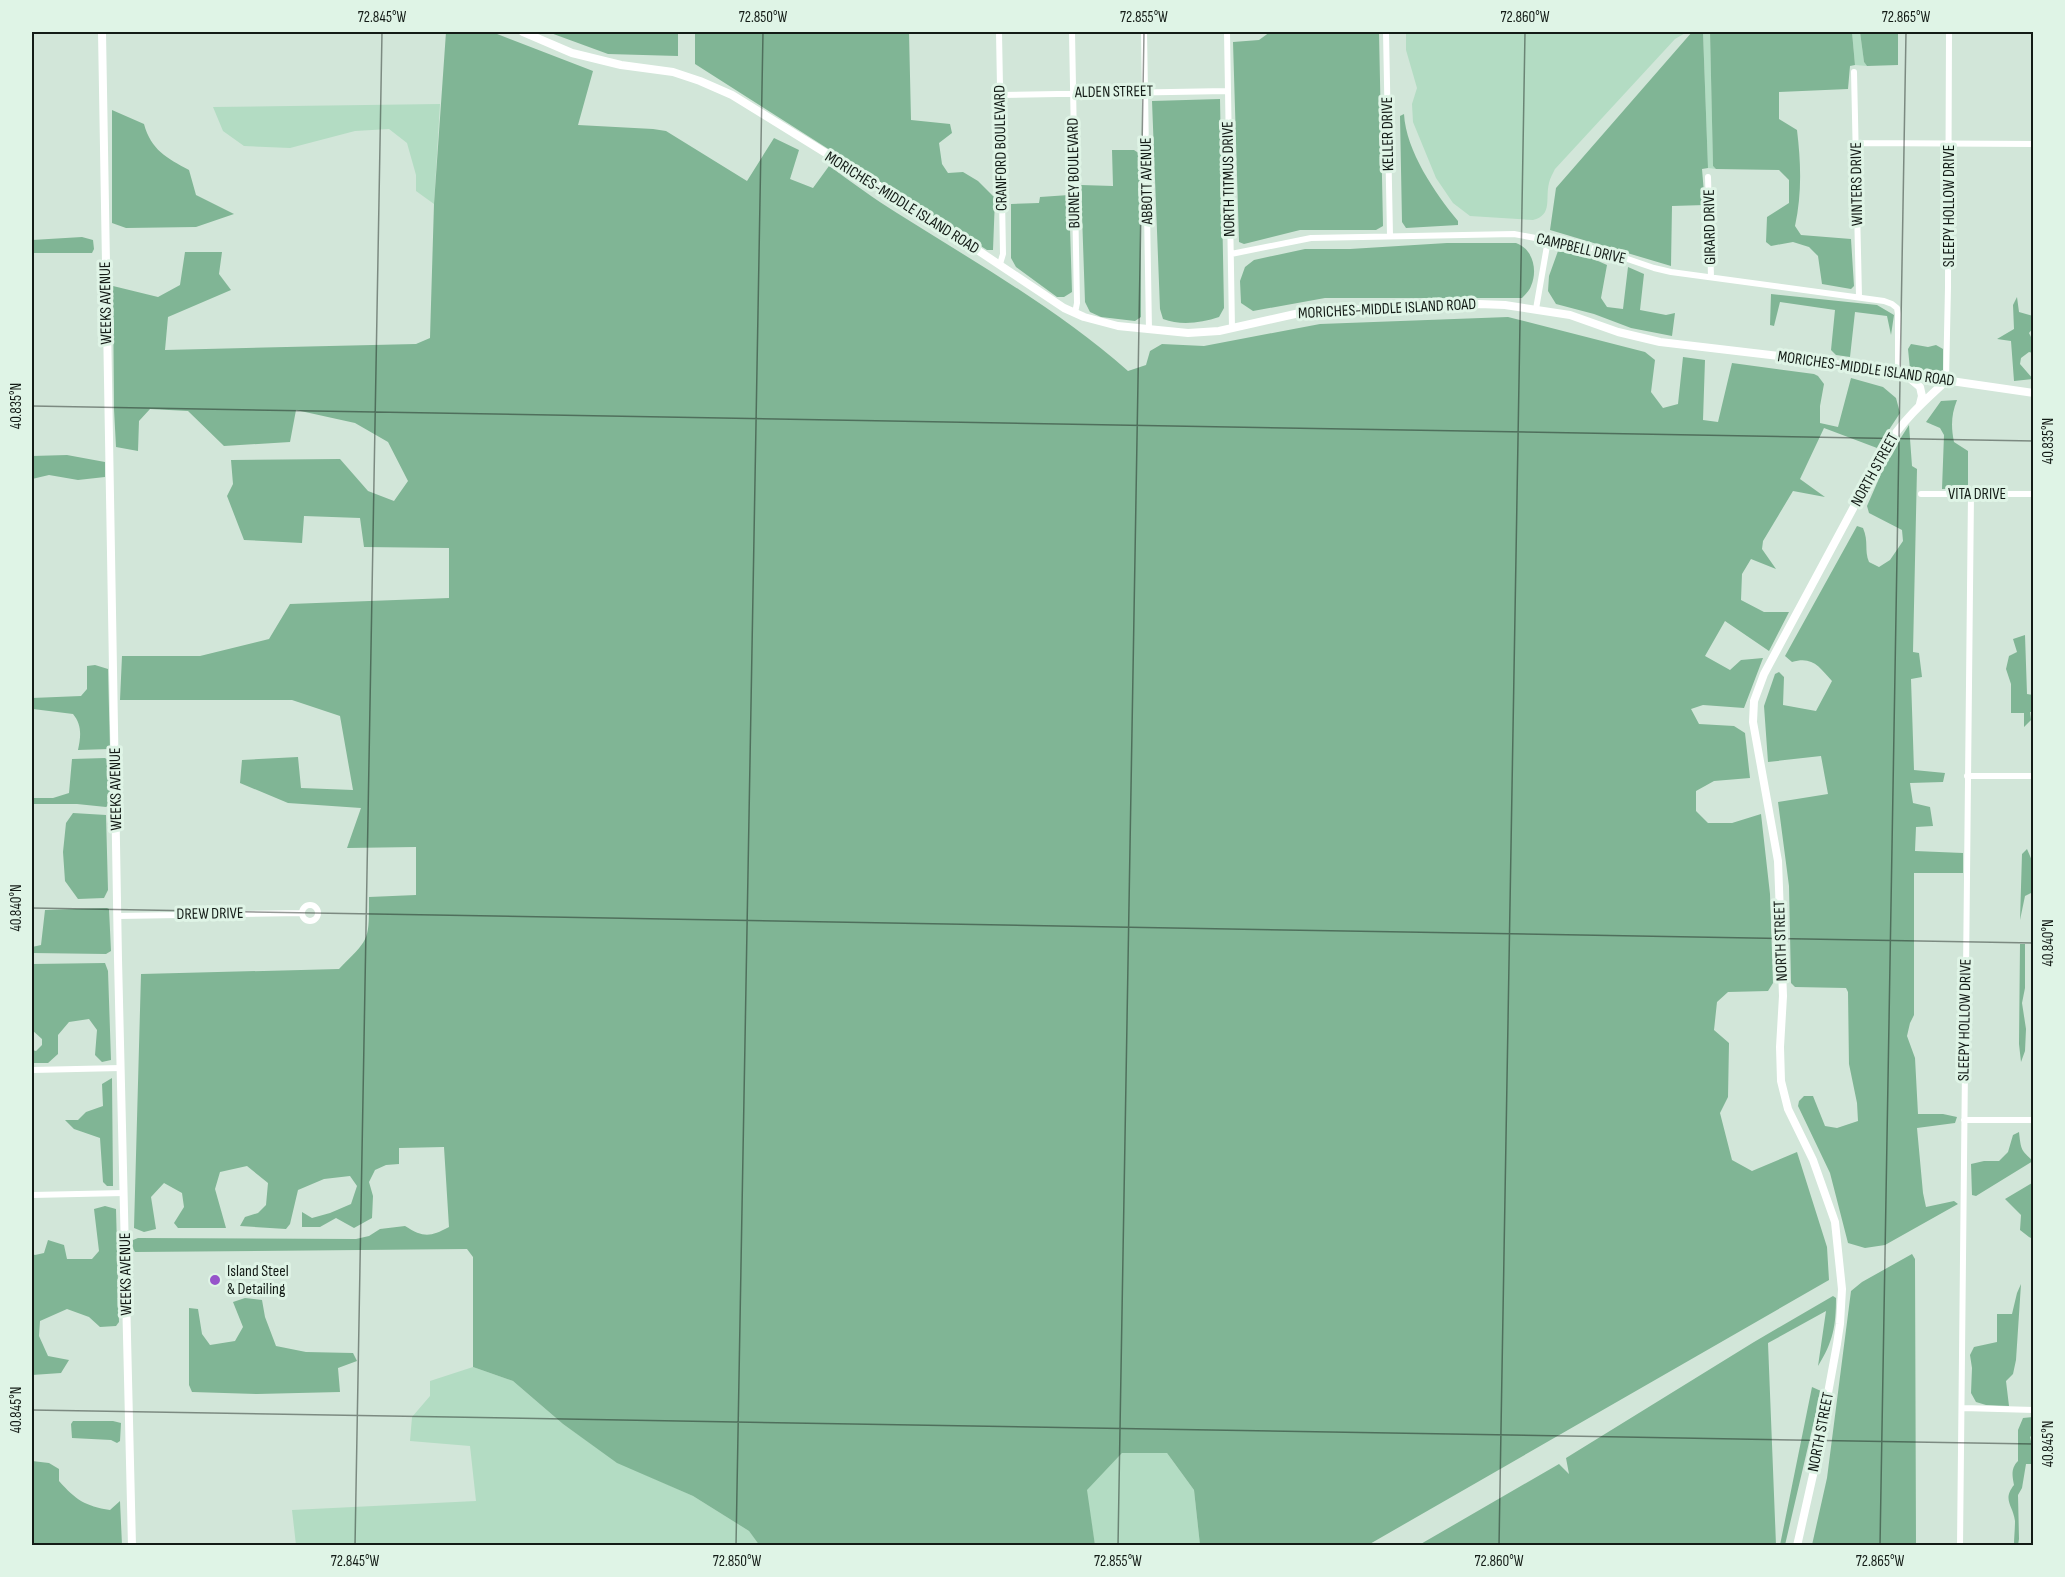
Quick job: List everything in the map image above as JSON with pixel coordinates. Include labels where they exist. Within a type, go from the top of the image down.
[{"type":"main road","name":"MORICHES-MIDDLE ISLAND ROAD","points":[[523,32],[579,56],[673,72],[732,95],[904,202],[1075,313],[1118,326],[1206,333],[1293,313],[1332,309],[1406,309],[1479,303],[1570,315],[1618,332],[1659,342],[1779,356],[2034,393]]},
{"type":"street","name":"WEEKS AVENUE","points":[[102,32],[132,1545]]},
{"type":"street","name":"CRANFORD BOULEVARD","points":[[999,32],[1003,254],[1000,264]]},
{"type":"street","name":"BURNEY BOULEVARD","points":[[1072,32],[1077,303],[1075,313]]},
{"type":"street","name":"ABBOTT AVENUE","points":[[1144,32],[1149,330]]},
{"type":"street","name":"NORTH TITMUS DRIVE","points":[[1227,32],[1232,327]]},
{"type":"street","name":"KELLER DRIVE","points":[[1386,32],[1390,236]]},
{"type":"street","name":"SLEEPY HOLLOW DRIVE","points":[[1946,381],[1949,32]]},
{"type":"street","name":"WINTERS DRIVE","points":[[1854,72],[1859,297]]},
{"type":"street","name":"ALDEN STREET","points":[[1000,94],[1227,91]]},
{"type":"street","points":[[1856,143],[2034,144]]},
{"type":"street","name":"GIRARD DRIVE","points":[[1708,177],[1711,278]]},
{"type":"street","name":"CAMPBELL DRIVE","points":[[1231,254],[1299,240],[1514,234],[1548,240],[1601,250],[1654,268],[1711,278],[1859,297],[1892,304],[1897,309],[1902,375]]},
{"type":"street","points":[[1536,309],[1548,240]]},
{"type":"street","points":[[1902,375],[1920,387],[1922,396],[1919,405]]},
{"type":"street","name":"NORTH STREET","points":[[1797,1545],[1837,1344],[1842,1289],[1835,1222],[1813,1160],[1788,1109],[1781,1081],[1783,996],[1778,861],[1754,732],[1754,701],[1764,674],[1885,448],[1919,405],[1946,381]]},
{"type":"street","name":"VITA DRIVE","points":[[1921,494],[2034,494]]},
{"type":"street","name":"SLEEPY HOLLOW DRIVE","points":[[1960,1545],[1971,494]]},
{"type":"street","points":[[1967,776],[2034,776]]},
{"type":"street","name":"DREW DRIVE","points":[[118,916],[302,913]]},
{"type":"street","points":[[32,1070],[121,1068]]},
{"type":"street","points":[[1964,1120],[2034,1120]]},
{"type":"street","points":[[32,1195],[124,1193]]},
{"type":"street","points":[[1963,1408],[2034,1410]]},
{"type":"green space","points":[[446,32],[492,32],[593,71],[578,125],[666,131],[747,181],[774,138],[799,150],[790,179],[813,188],[829,166],[888,208],[1045,307],[1128,371],[1146,365],[1150,351],[1162,344],[1204,346],[1320,324],[1508,317],[1645,352],[1655,360],[1651,392],[1663,408],[1678,404],[1683,357],[1705,360],[1703,420],[1718,422],[1732,363],[1818,376],[1824,384],[1820,423],[1838,427],[1851,378],[1883,387],[1896,398],[1900,413],[1877,448],[1824,428],[1800,479],[1825,497],[1793,491],[1763,541],[1762,549],[1776,569],[1751,559],[1742,574],[1741,600],[1764,612],[1789,612],[1769,651],[1725,621],[1705,656],[1730,670],[1741,660],[1763,658],[1744,708],[1703,705],[1691,709],[1699,724],[1734,726],[1745,733],[1750,778],[1714,781],[1696,791],[1696,811],[1708,823],[1732,823],[1761,814],[1770,894],[1773,983],[1768,991],[1728,992],[1717,1002],[1714,1030],[1729,1043],[1728,1097],[1720,1113],[1732,1160],[1752,1171],[1797,1152],[1827,1247],[1829,1280],[1368,1545],[1200,1545],[1194,1490],[1167,1453],[1122,1453],[1087,1490],[1095,1545],[760,1546],[749,1531],[693,1496],[617,1463],[563,1424],[513,1381],[473,1367],[473,1257],[467,1249],[135,1252],[132,1247],[133,1240],[138,1238],[356,1239],[369,1236],[380,1229],[405,1226],[417,1233],[427,1235],[449,1227],[444,1147],[399,1148],[399,1164],[386,1165],[375,1170],[369,1182],[373,1196],[372,1218],[354,1228],[336,1218],[320,1227],[302,1227],[302,1212],[312,1218],[351,1204],[357,1186],[350,1176],[324,1179],[298,1190],[290,1224],[286,1229],[240,1226],[245,1217],[258,1213],[266,1205],[268,1183],[247,1166],[220,1172],[215,1189],[226,1228],[178,1228],[174,1223],[184,1207],[182,1193],[164,1183],[151,1197],[156,1229],[144,1232],[134,1228],[141,974],[339,969],[366,938],[369,922],[369,897],[416,895],[416,847],[347,848],[361,808],[288,803],[240,783],[242,760],[298,757],[301,788],[353,790],[340,716],[292,700],[120,700],[122,656],[200,656],[269,639],[290,604],[449,598],[449,548],[364,547],[360,518],[304,516],[302,543],[244,540],[227,496],[233,484],[231,460],[340,459],[368,491],[394,501],[408,481],[388,442],[355,423],[296,410],[290,442],[224,446],[188,411],[150,409],[139,421],[138,451],[116,447],[113,286],[158,297],[180,285],[185,252],[222,252],[219,274],[231,290],[168,317],[165,350],[416,344],[430,338],[434,204]]},
{"type":"green space","points":[[548,32],[678,32],[678,56],[608,54]]},
{"type":"green space","points":[[695,32],[909,32],[911,120],[950,124],[952,133],[939,143],[942,164],[948,173],[963,172],[978,181],[995,198],[993,250],[987,250],[695,64]]},
{"type":"green space","points":[[1270,32],[1379,32],[1383,226],[1376,230],[1300,230],[1244,244],[1239,242],[1233,42],[1259,40]]},
{"type":"green space","points":[[1406,32],[1687,32],[1675,39],[1555,169],[1549,183],[1546,210],[1539,218],[1533,220],[1470,216],[1453,203],[1436,178],[1413,122],[1412,104],[1417,88],[1406,50]]},
{"type":"green space","points":[[1692,32],[1703,32],[1708,168],[1702,169],[1705,205],[1672,206],[1671,266],[1550,230],[1556,188]]},
{"type":"green space","points":[[1703,32],[1710,32],[1713,166],[1716,169],[1708,168]]},
{"type":"green space","points":[[1710,32],[1852,32],[1855,65],[1850,66],[1848,89],[1779,92],[1779,119],[1797,130],[1800,178],[1795,226],[1801,235],[1851,239],[1854,286],[1851,289],[1822,284],[1818,256],[1809,247],[1793,242],[1771,246],[1766,242],[1767,217],[1789,203],[1789,180],[1779,170],[1716,169],[1713,166]]},
{"type":"green space","points":[[1852,32],[1860,32],[1864,62],[1867,66],[1855,65]]},
{"type":"green space","points":[[1860,32],[1898,32],[1898,65],[1867,66],[1864,62]]},
{"type":"green space","points":[[1220,99],[1224,308],[1219,317],[1205,321],[1184,323],[1170,321],[1163,319],[1160,309],[1152,101]]},
{"type":"green space","points":[[440,104],[434,204],[416,191],[416,175],[407,143],[389,129],[355,131],[290,148],[244,146],[223,131],[213,107]]},
{"type":"green space","points":[[112,110],[144,124],[156,147],[167,157],[189,170],[196,195],[234,214],[196,227],[126,228],[112,223]]},
{"type":"green space","points":[[1404,114],[1406,128],[1416,157],[1431,185],[1458,221],[1458,225],[1406,228],[1402,222],[1400,116]]},
{"type":"green space","points":[[1112,150],[1134,150],[1140,154],[1141,317],[1135,321],[1101,317],[1090,312],[1085,302],[1081,185],[1113,186]]},
{"type":"green space","points":[[1069,195],[1072,292],[1064,297],[1057,297],[1016,267],[1011,258],[1011,204],[1039,203],[1040,197]]},
{"type":"green space","points":[[82,237],[93,240],[92,253],[32,253],[32,240]]},
{"type":"green space","points":[[1447,243],[1516,243],[1522,246],[1530,255],[1534,267],[1530,289],[1522,298],[1325,298],[1253,311],[1241,303],[1240,281],[1245,267],[1254,260],[1305,249],[1350,249]]},
{"type":"green space","points":[[1558,251],[1589,257],[1607,265],[1601,298],[1607,307],[1623,309],[1628,267],[1644,274],[1640,310],[1666,315],[1675,313],[1672,336],[1631,328],[1594,314],[1556,304],[1548,291],[1549,276]]},
{"type":"green space","points":[[1771,294],[1877,305],[1894,315],[1891,335],[1887,316],[1855,312],[1850,357],[1836,355],[1831,350],[1835,310],[1780,302],[1774,326],[1770,325]]},
{"type":"green space","points":[[2017,297],[2019,312],[2033,316],[2033,328],[2029,333],[2033,341],[2033,353],[2029,352],[2021,358],[2020,364],[2033,379],[2014,381],[2011,341],[1997,339],[2014,329],[2013,305]]},
{"type":"green space","points":[[1911,344],[1928,347],[1936,345],[1943,349],[1943,370],[1936,372],[1910,369],[1908,349]]},
{"type":"green space","points":[[1957,400],[1952,431],[1954,442],[1968,451],[1968,488],[1942,489],[1944,435],[1940,428],[1926,422],[1941,401]]},
{"type":"green space","points":[[1909,425],[1912,466],[1917,469],[1913,652],[1919,653],[1922,677],[1911,679],[1914,770],[1945,773],[1943,782],[1910,783],[1913,803],[1930,807],[1933,826],[1916,827],[1915,851],[1963,853],[1963,873],[1914,873],[1914,1015],[1907,1036],[1915,1058],[1918,1114],[1943,1114],[1957,1117],[1955,1123],[1917,1128],[1926,1207],[1954,1201],[1958,1204],[1885,1245],[1865,1248],[1848,1243],[1830,1173],[1798,1106],[1804,1096],[1813,1096],[1825,1126],[1837,1128],[1858,1121],[1857,1103],[1849,1064],[1848,992],[1846,988],[1795,987],[1791,983],[1789,886],[1778,802],[1828,794],[1821,756],[1768,762],[1764,706],[1775,674],[1779,672],[1784,677],[1783,705],[1816,711],[1832,681],[1815,664],[1805,660],[1792,662],[1785,656],[1857,526],[1863,528],[1865,533],[1869,562],[1879,567],[1890,560],[1903,541],[1902,530],[1869,513],[1867,506],[1888,458]]},
{"type":"green space","points":[[67,455],[105,462],[105,477],[78,480],[49,475],[32,479],[32,456]]},
{"type":"green space","points":[[2025,635],[2027,694],[2033,695],[2034,712],[2030,712],[2031,720],[2024,727],[2024,713],[2011,713],[2011,684],[2006,669],[2009,656],[2017,652],[2013,639]]},
{"type":"green space","points":[[95,665],[108,669],[110,749],[78,750],[80,731],[73,714],[33,709],[32,719],[32,698],[81,696],[87,689],[87,666]]},
{"type":"green space","points":[[105,758],[110,762],[110,804],[106,807],[77,804],[32,804],[32,798],[53,798],[69,793],[72,759]]},
{"type":"green space","points":[[73,813],[106,815],[108,890],[104,898],[78,899],[65,881],[63,852],[66,823]]},
{"type":"green space","points":[[2027,849],[2033,863],[2033,892],[2025,896],[2020,920],[2022,854]]},
{"type":"green space","points":[[109,909],[111,951],[106,954],[32,953],[32,947],[41,945],[45,910]]},
{"type":"green space","points":[[2020,944],[2025,944],[2025,988],[2022,1003],[2026,1029],[2025,1051],[2021,1062],[2019,1044]]},
{"type":"green space","points":[[105,963],[108,971],[111,1060],[102,1062],[95,1055],[97,1030],[89,1019],[69,1022],[58,1035],[58,1054],[48,1063],[32,1063],[32,1050],[36,1051],[42,1045],[42,1039],[32,1030],[32,964]]},
{"type":"green space","points":[[112,1078],[113,1186],[107,1186],[103,1182],[100,1138],[74,1129],[65,1120],[78,1120],[86,1112],[103,1106],[102,1084]]},
{"type":"green space","points":[[2019,1132],[2022,1149],[2033,1161],[1976,1196],[1972,1195],[1971,1164],[1999,1161],[2008,1152],[2013,1135]]},
{"type":"green space","points":[[2032,1183],[2034,1184],[2033,1239],[2020,1230],[2021,1215],[2005,1199]]},
{"type":"green space","points":[[105,1206],[116,1209],[119,1322],[116,1326],[100,1327],[89,1317],[67,1309],[40,1321],[39,1336],[48,1356],[69,1360],[61,1373],[32,1375],[32,1254],[44,1253],[48,1240],[64,1245],[67,1259],[92,1259],[99,1251],[94,1209]]},
{"type":"green space","points":[[1912,1254],[1915,1259],[1916,1545],[1812,1545],[1827,1478],[1851,1291],[1862,1282]]},
{"type":"green space","points":[[2021,1284],[2016,1360],[2013,1374],[2006,1381],[2009,1406],[1976,1402],[1971,1393],[1970,1355],[1974,1347],[1997,1342],[1997,1314],[2012,1314]]},
{"type":"green space","points":[[1833,1296],[1836,1298],[1833,1334],[1818,1366],[1826,1311],[1768,1343],[1776,1545],[1419,1545],[1559,1464],[1569,1474],[1566,1458]]},
{"type":"green space","points":[[245,1298],[262,1300],[265,1317],[276,1346],[306,1352],[353,1353],[357,1361],[338,1368],[340,1392],[257,1394],[192,1392],[189,1385],[189,1308],[198,1309],[202,1334],[210,1345],[235,1341],[243,1327],[233,1302]]},
{"type":"green space","points":[[473,1367],[513,1381],[563,1424],[617,1462],[693,1496],[749,1531],[760,1545],[296,1545],[292,1510],[476,1501],[470,1446],[410,1441],[412,1417],[430,1396],[430,1381]]},
{"type":"green space","points":[[1812,1387],[1821,1391],[1785,1545],[1780,1545]]},
{"type":"green space","points":[[2033,1417],[2033,1434],[2030,1437],[2033,1464],[2026,1464],[2022,1488],[2018,1495],[2019,1539],[2018,1545],[2014,1545],[2015,1521],[2009,1495],[2014,1485],[2013,1469],[2018,1461],[2018,1430],[2023,1418]]},
{"type":"green space","points":[[73,1421],[121,1423],[120,1441],[117,1443],[111,1440],[72,1438],[71,1424]]},
{"type":"green space","points":[[1122,1453],[1167,1453],[1194,1490],[1200,1545],[1095,1545],[1086,1490]]},
{"type":"green space","points":[[32,1461],[49,1463],[59,1469],[59,1481],[87,1504],[110,1510],[120,1501],[122,1545],[32,1545]]},
{"type":"place","name":"Island Steel & Detailing","points":[[215,1280]]}]
